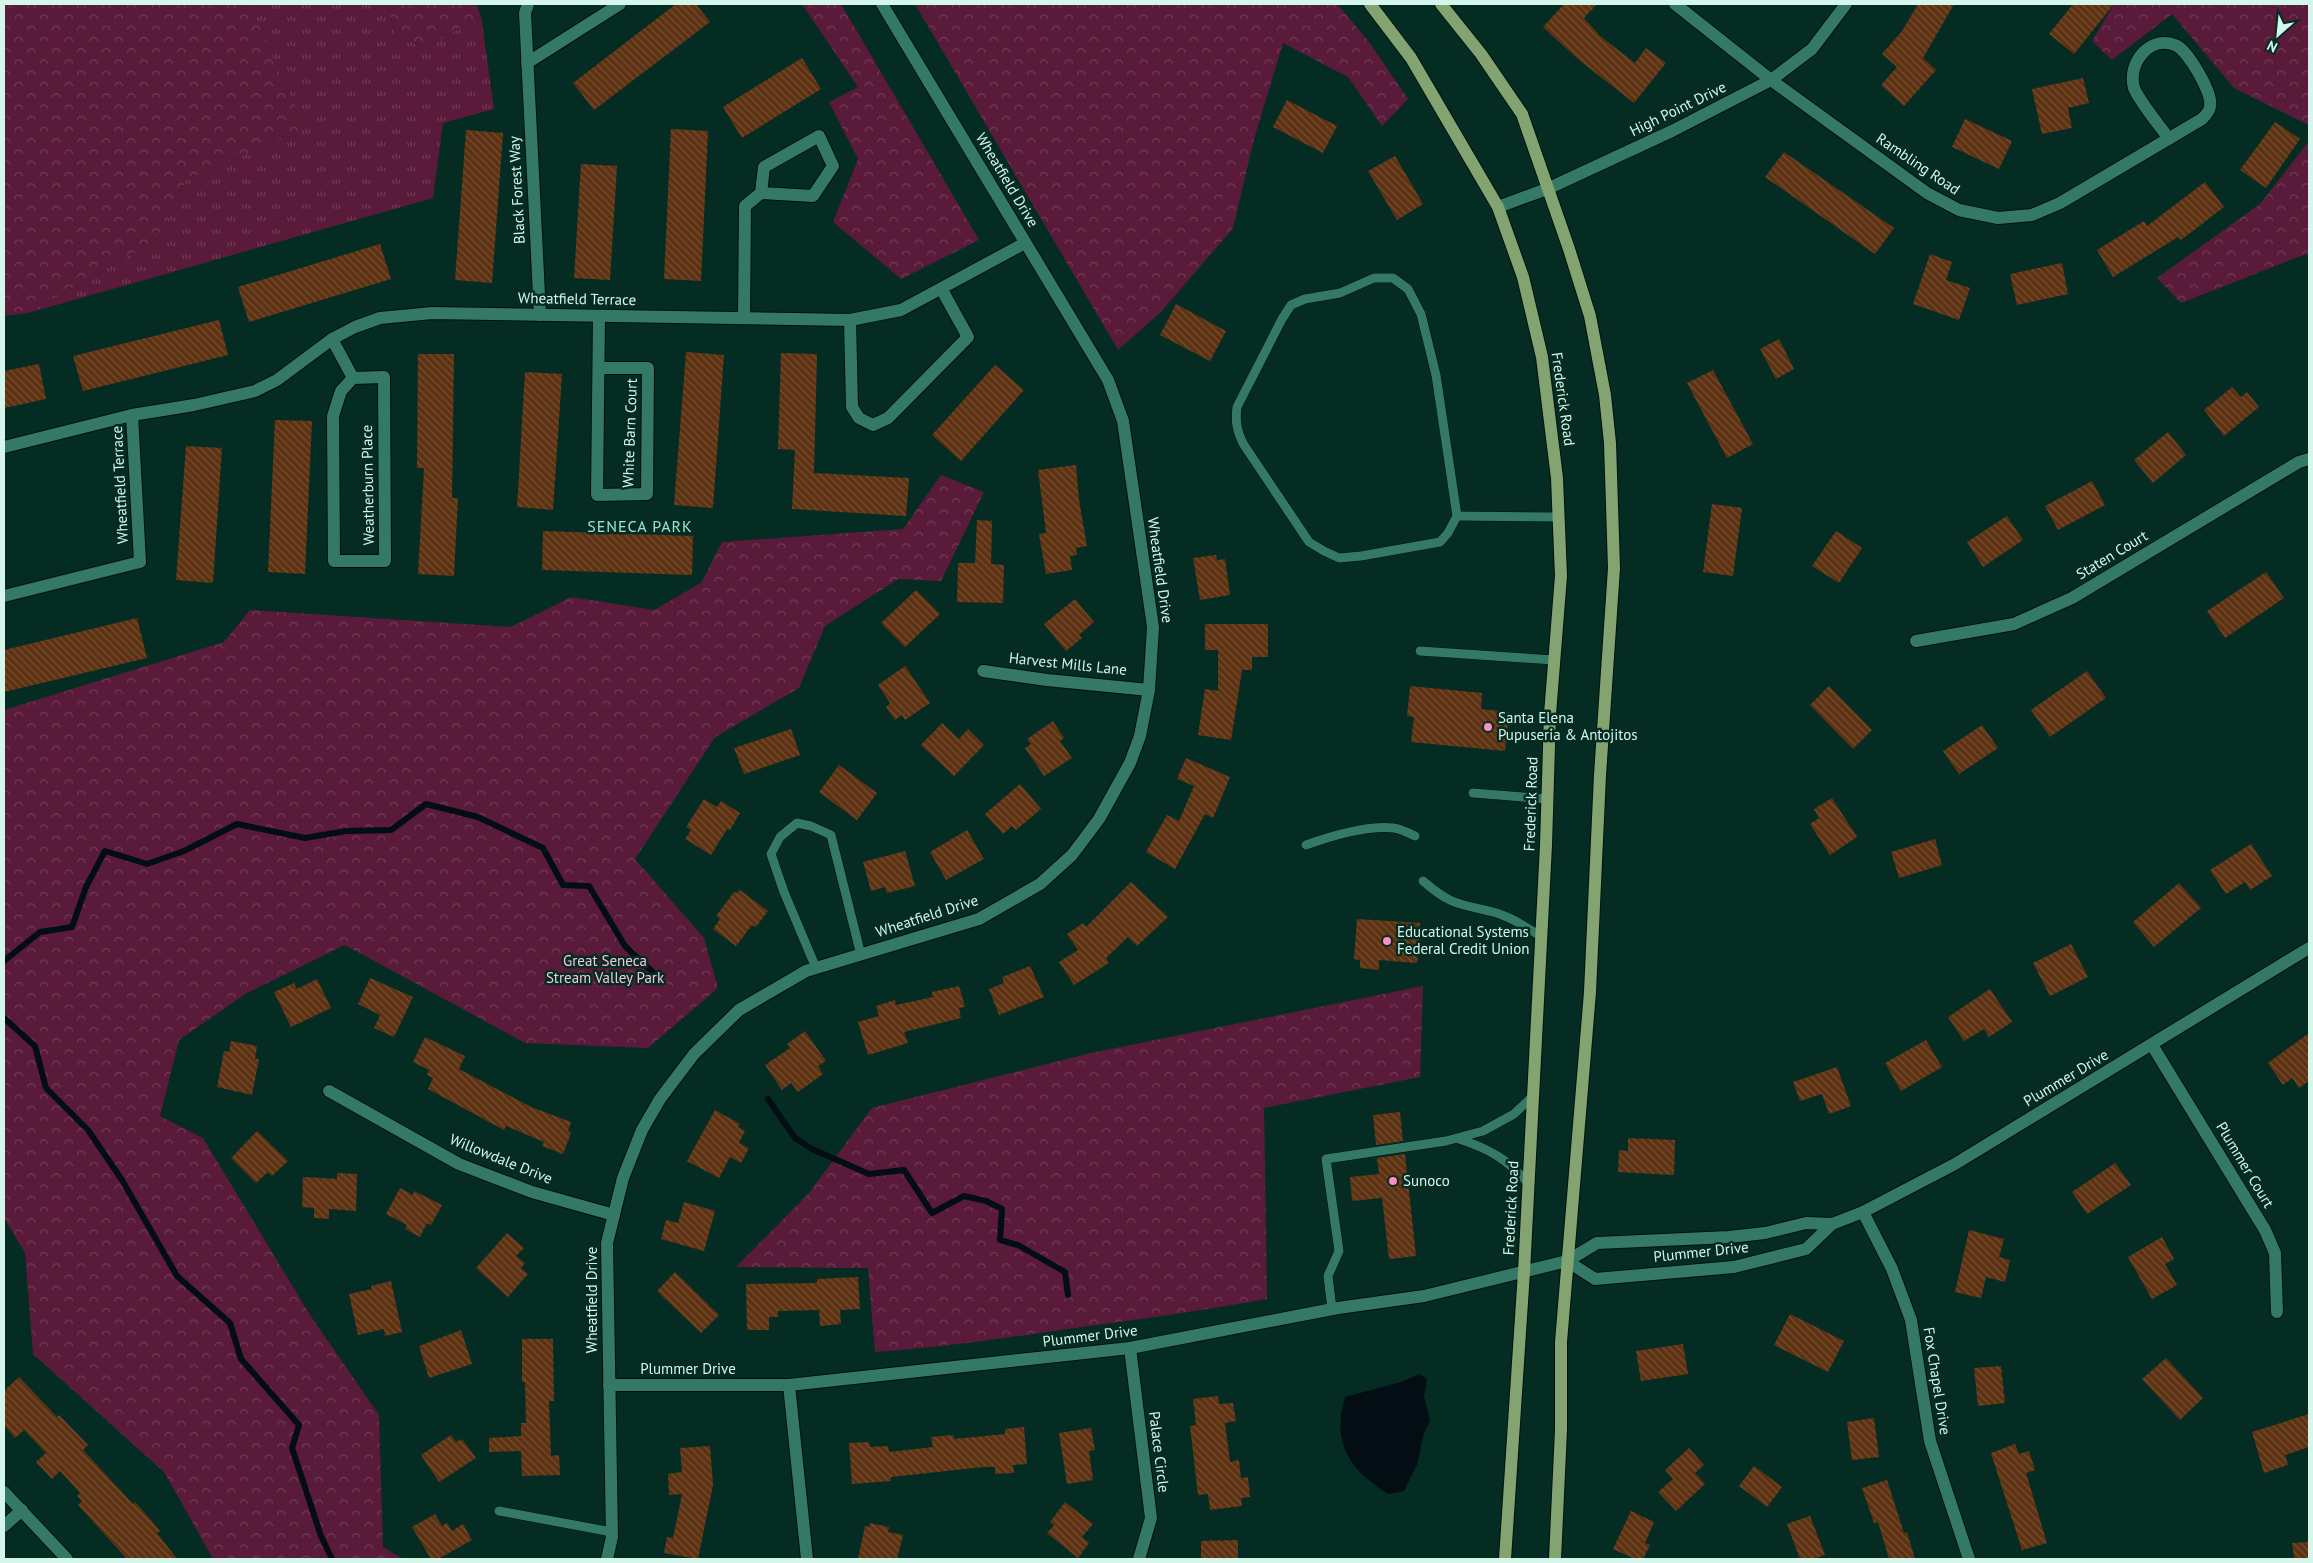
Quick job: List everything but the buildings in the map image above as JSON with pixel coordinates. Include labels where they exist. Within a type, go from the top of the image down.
[{"type":"main road","name":"Frederick Road","points":[[1370,4],[1412,58],[1498,207],[1523,277],[1542,357],[1557,478],[1561,576],[1550,714],[1534,1096],[1505,1559]]},
{"type":"main road","points":[[1442,4],[1481,54],[1522,114],[1590,316],[1605,395],[1613,482],[1614,568],[1600,776],[1590,992],[1561,1342],[1555,1559]]},
{"type":"street","name":"Black Forest Way","points":[[528,4],[525,13],[540,315]]},
{"type":"street","points":[[527,63],[620,4]]},
{"type":"street","name":"Wheatfield Drive","points":[[607,1559],[612,1532],[607,1243],[623,1178],[642,1130],[660,1099],[694,1054],[739,1010],[806,971],[979,919],[1040,884],[1072,855],[1100,819],[1130,763],[1140,736],[1149,690],[1153,627],[1123,421],[1108,380],[882,4]]},
{"type":"street","name":"Rambling Road","points":[[1675,4],[1771,80],[1927,193],[1959,210],[1998,218],[2032,214],[2060,203],[2169,139],[2202,119],[2210,107],[2209,92],[2188,56],[2176,45],[2160,43],[2142,52],[2133,66],[2134,87],[2169,139]]},
{"type":"street","name":"High Point Drive","points":[[1498,207],[1547,189],[1672,131],[1771,80],[1812,49],[1846,4]]},
{"type":"street","points":[[744,318],[745,206],[761,193],[813,196],[833,166],[819,136],[764,167],[761,193]]},
{"type":"street","name":"Wheatfield Terrace","points":[[4,447],[132,415],[194,405],[255,391],[277,380],[332,339],[355,327],[380,318],[432,313],[850,320],[902,310],[942,290],[1025,242]]},
{"type":"street","points":[[850,320],[852,407],[859,418],[873,425],[888,418],[968,337],[942,290]]},
{"type":"street","name":"White Barn Court","points":[[599,316],[597,495],[647,494],[648,368],[599,368]]},
{"type":"street","points":[[332,339],[353,378]]},
{"type":"street","name":"Weatherburn Place","points":[[384,377],[385,561],[334,561],[333,416],[341,391],[353,378],[384,377]]},
{"type":"street","name":"Wheatfield Terrace","points":[[4,596],[140,562],[132,415]]},
{"type":"street","name":"Staten Court","points":[[1916,641],[2014,624],[2072,598],[2299,462],[2309,459]]},
{"type":"street","name":"Harvest Mills Lane","points":[[983,671],[1047,680],[1149,690]]},
{"type":"street","name":"Plummer Drive","points":[[1567,1261],[1595,1279],[1734,1267],[1806,1249],[1832,1224],[1863,1212],[1955,1164],[2309,948]]},
{"type":"street","name":"Plummer Court","points":[[2152,1045],[2265,1230],[2275,1253],[2277,1312]]},
{"type":"street","name":"Willowdale Drive","points":[[329,1090],[459,1164],[532,1192],[614,1215]]},
{"type":"street","name":"Fox Chapel Drive","points":[[1863,1212],[1892,1269],[1911,1320],[1930,1441],[1969,1559]]},
{"type":"street","name":"Plummer Drive","points":[[609,1385],[789,1385],[1130,1348],[1332,1310],[1424,1296],[1567,1261],[1597,1244],[1730,1237],[1765,1233],[1806,1223],[1832,1224]]},
{"type":"street","name":"Palace Circle","points":[[1130,1348],[1151,1518],[1139,1559]]},
{"type":"street","points":[[789,1385],[807,1559]]},
{"type":"street","points":[[4,1492],[67,1559]]},
{"type":"street","points":[[4,1526],[22,1510]]},
{"type":"lane","points":[[1374,278],[1393,278],[1408,289],[1421,314],[1436,375],[1457,516],[1448,533],[1440,542],[1361,556],[1339,558],[1309,542],[1236,431],[1237,407],[1291,305],[1305,299],[1340,293],[1374,278]]},
{"type":"lane","points":[[1457,516],[1559,517]]},
{"type":"lane","points":[[1420,651],[1554,660]]},
{"type":"lane","points":[[1473,793],[1547,799]]},
{"type":"lane","points":[[816,968],[784,892],[772,854],[780,837],[797,823],[811,826],[831,835],[861,955]]},
{"type":"lane","points":[[1306,845],[1329,836],[1380,828],[1396,828],[1415,836]]},
{"type":"lane","points":[[1423,881],[1449,900],[1493,912],[1541,936]]},
{"type":"lane","points":[[1332,1310],[1328,1276],[1339,1251],[1326,1159],[1458,1139],[1483,1131],[1514,1114],[1534,1096]]},
{"type":"lane","points":[[1458,1139],[1480,1146],[1499,1156],[1515,1168],[1529,1184]]},
{"type":"lane","points":[[499,1511],[612,1532]]},
{"type":"green space","points":[[4,4],[387,4],[396,35],[425,48],[481,16],[494,109],[443,123],[433,198],[28,313],[157,240],[186,180],[304,128]]},
{"type":"green space","points":[[4,4],[249,4],[305,128],[186,180],[157,240],[28,313],[4,316]]},
{"type":"green space","points":[[387,4],[476,4],[481,16],[425,48],[396,35]]},
{"type":"green space","points":[[802,4],[841,4],[979,240],[901,279],[833,222],[858,159],[829,102],[858,87]]},
{"type":"green space","points":[[915,4],[1337,4],[1369,42],[1408,99],[1382,126],[1348,77],[1283,43],[1254,139],[1233,228],[1161,312],[1118,350]]},
{"type":"green space","points":[[2114,4],[2309,4],[2309,125],[2234,88],[2172,14],[2112,60],[2092,41]]},
{"type":"green space","points":[[2309,141],[2309,258],[2306,254],[2181,303],[2157,278],[2260,204]]},
{"type":"green space","name":"Great Seneca Stream Valley Park","points":[[941,475],[984,492],[941,581],[898,579],[825,626],[799,688],[715,737],[635,859],[704,938],[718,988],[648,1048],[525,1043],[345,945],[245,994],[179,1040],[160,1116],[203,1138],[310,1315],[379,1415],[383,1547],[403,1559],[213,1559],[164,1472],[33,1354],[25,1253],[4,1218],[4,710],[224,642],[250,610],[511,627],[571,597],[654,610],[701,583],[722,542],[903,529]]},
{"type":"green space","points":[[1423,986],[1420,1077],[1264,1108],[1267,1299],[1164,1316],[991,1340],[875,1352],[868,1268],[736,1267],[809,1193],[872,1108],[1091,1053]]},
{"type":"shaded area","points":[[1419,1374],[1427,1379],[1424,1396],[1430,1421],[1424,1433],[1417,1465],[1404,1491],[1388,1494],[1363,1475],[1347,1454],[1342,1442],[1340,1428],[1345,1397],[1401,1382]]},
{"type":"waterway","points":[[4,961],[40,932],[72,927],[86,887],[105,851],[147,864],[184,851],[237,824],[305,838],[346,831],[391,830],[426,804],[478,817],[543,848],[563,885],[589,886],[625,946],[661,980]]},
{"type":"waterway","points":[[4,1018],[35,1046],[46,1088],[88,1130],[122,1180],[177,1276],[230,1323],[241,1359],[299,1425],[292,1448],[321,1536],[332,1559]]},
{"type":"waterway","points":[[768,1099],[795,1138],[812,1149],[869,1174],[904,1170],[932,1213],[964,1196],[986,1201],[1002,1209],[1000,1240],[1018,1245],[1065,1272],[1068,1295]]},
{"type":"place","name":"Santa Elena Pupuseria & Antojitos","points":[[1488,727]]},
{"type":"place","name":"Educational Systems Federal Credit Union","points":[[1387,941]]},
{"type":"place","name":"Sunoco","points":[[1393,1181]]},
{"type":"district","name":"SENECA PARK","points":[[640,526]]}]
